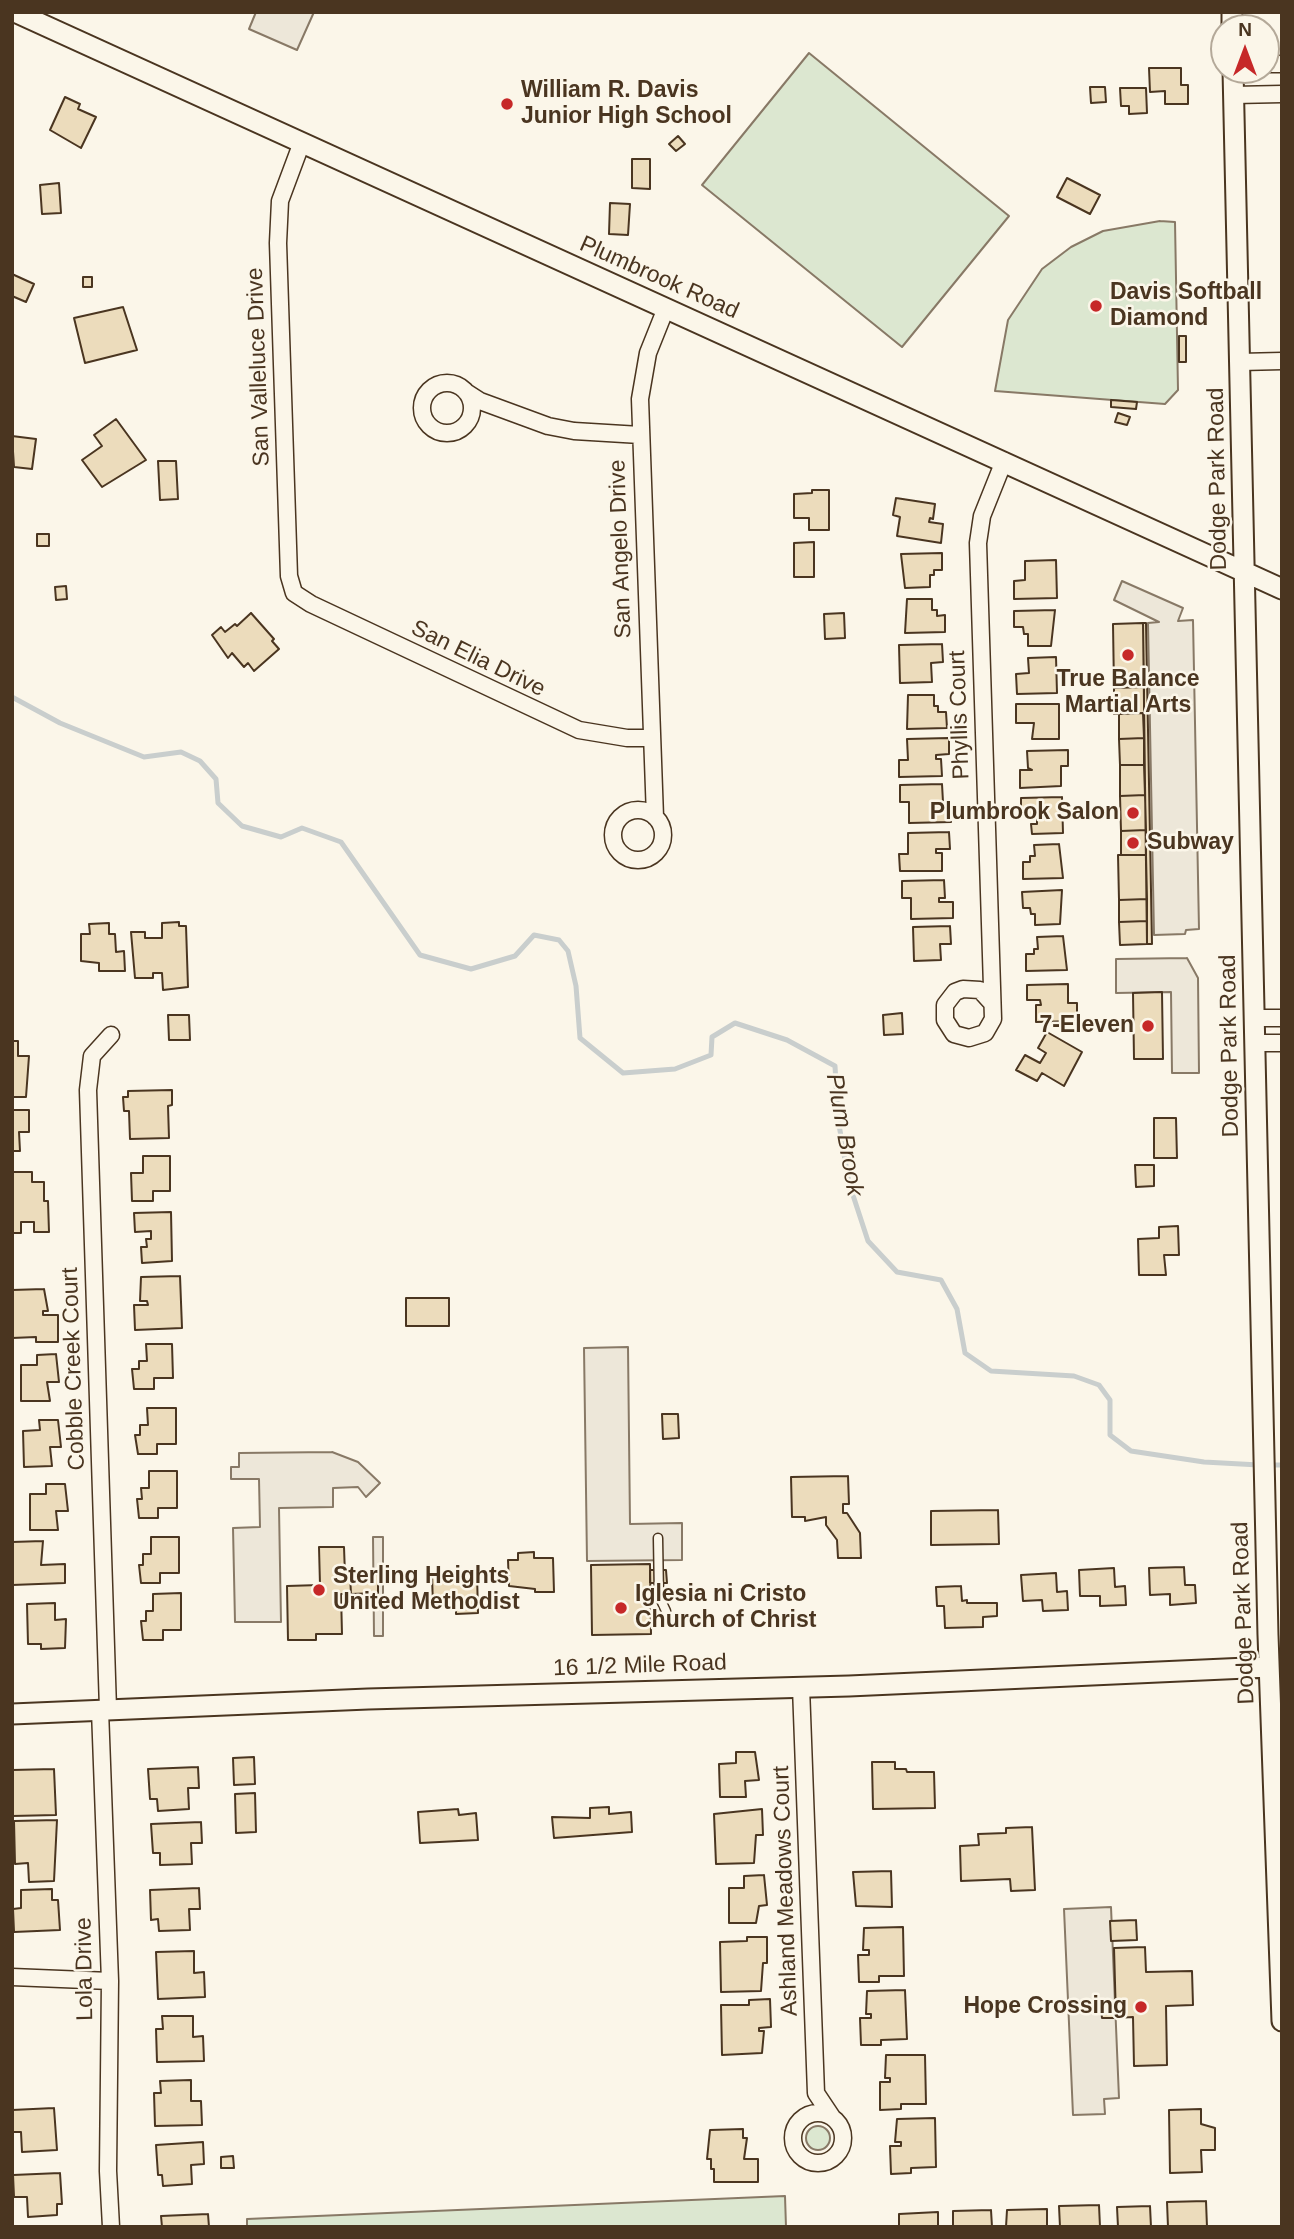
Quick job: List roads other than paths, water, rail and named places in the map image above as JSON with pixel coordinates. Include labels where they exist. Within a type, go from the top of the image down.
[{"type":"street","name":"Plumbrook Road","points":[[15,12],[1282,589]]},
{"type":"street","name":"Dodge Park Road","points":[[1234,84],[1269,1667],[1278,1800],[1282,2021]]},
{"type":"street","points":[[1234,95],[1282,94]]},
{"type":"street","name":"San Valleluce Drive","points":[[294,593],[289,576],[278,218],[285,183],[302,142]]},
{"type":"street","name":"San Angelo Drive","points":[[652,793],[618,820],[613,835],[618,850],[632,859],[648,858],[660,847],[663,832],[655,817],[652,793],[640,435],[643,374],[648,353],[666,308]]},
{"type":"street","points":[[1240,362],[1282,361]]},
{"type":"street","points":[[494,406],[453,433],[437,431],[425,420],[422,404],[429,390],[444,383],[460,387],[466,393],[494,406],[573,432],[640,435]]},
{"type":"street","points":[[466,393],[472,408],[467,424]]},
{"type":"street","name":"Phyllis Court","points":[[990,972],[982,982],[955,992],[945,1004],[945,1020],[954,1034],[969,1038],[985,1033],[993,1019],[978,543],[982,516],[1004,461]]},
{"type":"street","name":"San Elia Drive","points":[[294,593],[311,604],[579,730],[627,738],[651,738]]},
{"type":"street","points":[[632,811],[648,812],[655,817]]},
{"type":"street","points":[[971,988],[979,990],[991,1002]]},
{"type":"street","points":[[1254,1018],[1282,1018]]},
{"type":"street","name":"Cobble Creek Court","points":[[104,1709],[88,1090],[92,1056],[111,1035]]},
{"type":"street","points":[[1254,1043],[1282,1043]]},
{"type":"street","name":"16 1/2 Mile Road","points":[[12,1714],[801,1687],[1269,1667]]},
{"type":"street","name":"Ashland Meadows Court","points":[[801,1687],[816,2093]]},
{"type":"street","name":"Lola Drive","points":[[104,1709],[110,1981],[108,2171],[111,2227]]},
{"type":"street","points":[[12,1977],[110,1981]]},
{"type":"street","points":[[816,2093],[832,2117],[841,2130],[841,2146],[831,2159],[823,2162],[807,2160],[795,2148],[793,2131],[816,2093]]},
{"type":"street","points":[[802,2118],[817,2113],[832,2117]]},
{"type":"lane","points":[[658,1538],[659,1595],[666,1611]]},
{"type":"waterway","name":"Plum Brook","points":[[12,697],[60,723],[144,757],[181,752],[200,761],[216,779],[218,803],[242,826],[281,837],[302,828],[341,842],[420,955],[471,969],[515,956],[534,935],[559,940],[568,951],[576,986],[580,1038],[623,1073],[675,1069],[711,1055],[712,1037],[735,1023],[787,1040],[835,1066],[838,1119],[849,1183],[868,1241],[897,1272],[941,1280],[957,1309],[965,1353],[991,1371],[1074,1376],[1099,1385],[1110,1400],[1110,1435],[1131,1451],[1204,1462],[1259,1465]]},
{"type":"waterway","name":"Plum Brook","points":[[1269,1465],[1282,1465]]},
{"type":"place","name":"William R. Davis Junior High School","points":[[507,104]]},
{"type":"place","name":"Davis Softball Diamond","points":[[1096,306]]},
{"type":"place","name":"True Balance Martial Arts","points":[[1128,655]]},
{"type":"place","name":"Plumbrook Salon","points":[[1133,813]]},
{"type":"place","name":"Subway","points":[[1133,843]]},
{"type":"place","name":"7-Eleven","points":[[1148,1026]]},
{"type":"place","name":"Sterling Heights United Methodist","points":[[319,1590]]},
{"type":"place","name":"Iglesia ni Cristo Church of Christ","points":[[621,1608]]},
{"type":"place","name":"Hope Crossing","points":[[1141,2007]]}]
